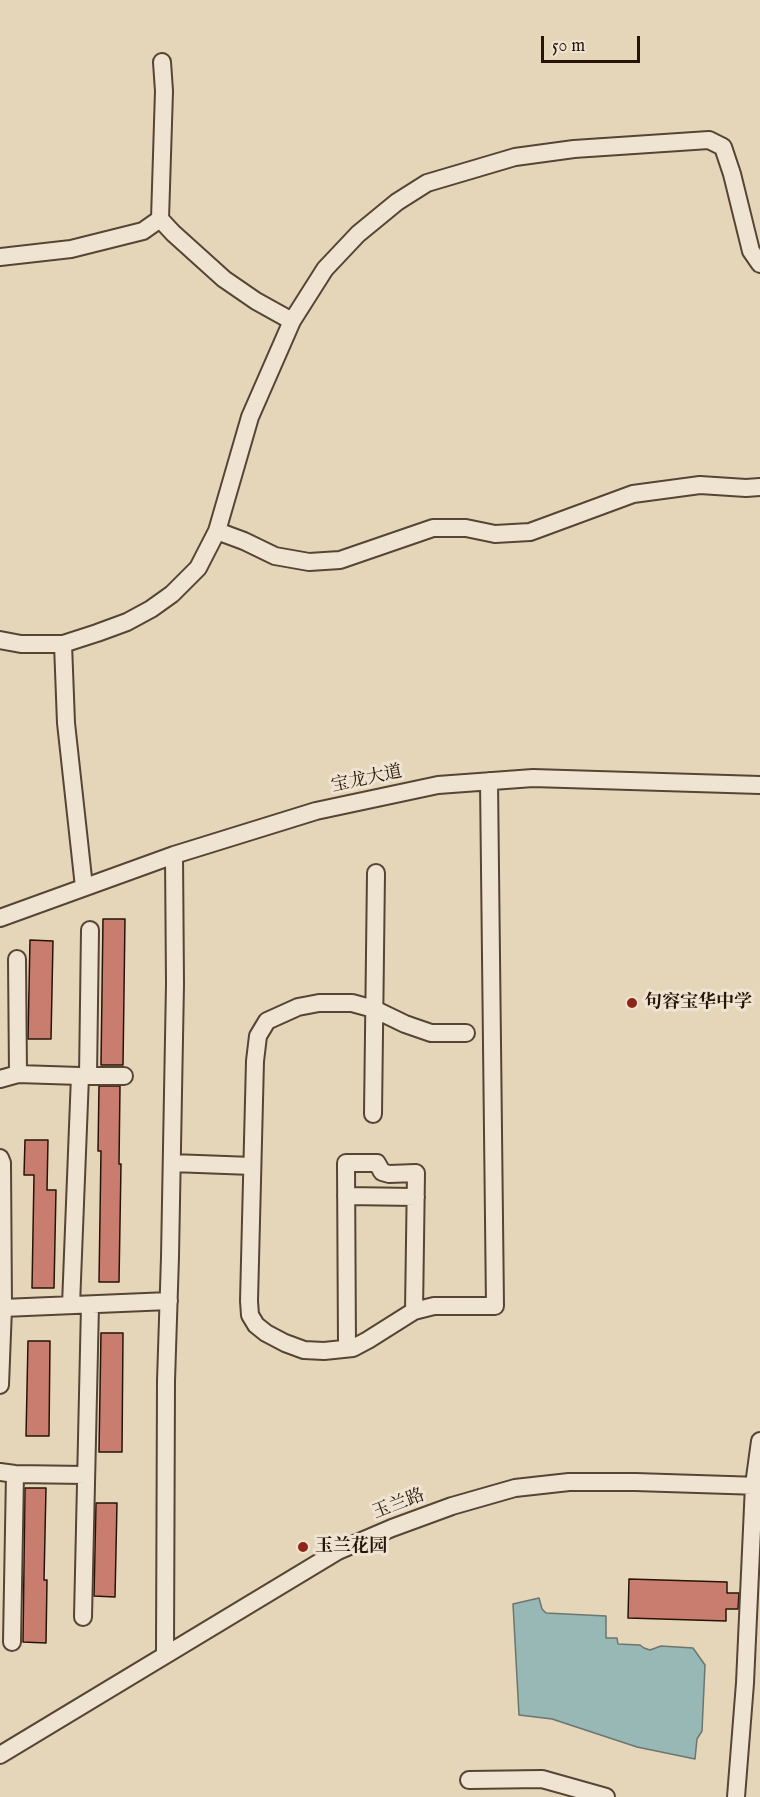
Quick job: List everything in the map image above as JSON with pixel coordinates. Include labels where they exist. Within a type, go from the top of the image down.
[{"type":"street","points":[[162,62],[164,91],[160,219],[224,279],[256,301],[292,321]]},
{"type":"street","points":[[0,640],[21,644],[63,644],[127,622],[172,594],[198,568],[217,531],[250,417],[292,321],[326,269],[358,234],[397,202],[427,183],[515,157],[574,149],[709,140],[723,147],[751,251],[760,264]]},
{"type":"street","points":[[0,257],[71,249],[143,231],[160,219]]},
{"type":"street","points":[[217,531],[275,556],[309,562],[340,560],[433,528],[466,528],[495,534],[530,532],[633,494],[700,485],[746,488],[760,486]]},
{"type":"street","points":[[63,644],[66,723],[84,887]]},
{"type":"street","name":"宝龙大道","points":[[0,918],[174,855],[316,811],[438,785],[533,778],[760,785]]},
{"type":"street","points":[[466,1033],[431,1033],[374,1009],[352,1003],[319,1003],[298,1007],[267,1022],[258,1036],[255,1061],[249,1301],[250,1315],[256,1325],[266,1334],[304,1350],[324,1351],[353,1348],[414,1311],[434,1306],[495,1306],[489,781]]},
{"type":"street","points":[[165,1654],[165,1473],[175,984],[174,855]]},
{"type":"street","points":[[372,1114],[376,873]]},
{"type":"street","points":[[71,1305],[90,930]]},
{"type":"street","points":[[17,959],[18,1074]]},
{"type":"street","points":[[0,1079],[18,1074],[124,1076]]},
{"type":"street","points":[[0,1158],[2,1163],[3,1308],[0,1385]]},
{"type":"street","points":[[347,1348],[346,1163],[377,1162],[382,1172],[389,1174],[416,1173],[414,1311]]},
{"type":"street","points":[[172,1163],[252,1166]]},
{"type":"street","points":[[346,1196],[416,1197]]},
{"type":"street","points":[[3,1308],[169,1301]]},
{"type":"street","points":[[83,1617],[90,1305]]},
{"type":"street","points":[[736,1797],[760,1441]]},
{"type":"street","points":[[12,1642],[8,1473],[86,1475]]},
{"type":"street","name":"玉兰路","points":[[0,1755],[338,1551],[452,1506],[515,1488],[569,1482],[757,1485]]},
{"type":"street","points":[[469,1780],[542,1779],[606,1797]]},
{"type":"water","points":[[539,1598],[542,1609],[546,1613],[606,1616],[606,1638],[617,1638],[618,1644],[640,1645],[650,1650],[661,1646],[693,1648],[705,1665],[702,1731],[697,1739],[695,1759],[637,1747],[552,1719],[519,1715],[513,1604]]},
{"type":"building","points":[[103,919],[125,919],[123,1065],[101,1065]]},
{"type":"building","points":[[30,940],[53,941],[51,1039],[28,1039]]},
{"type":"building","points":[[99,1086],[120,1086],[119,1282],[99,1282],[101,1151],[98,1151]]},
{"type":"building","points":[[25,1140],[48,1140],[47,1190],[56,1190],[54,1288],[32,1288],[34,1175],[24,1175]]},
{"type":"building","points":[[101,1333],[123,1333],[122,1452],[99,1452]]},
{"type":"building","points":[[28,1341],[50,1341],[49,1436],[26,1436]]},
{"type":"building","points":[[25,1488],[46,1488],[44,1580],[47,1580],[46,1643],[23,1642]]},
{"type":"building","points":[[96,1503],[117,1503],[115,1597],[94,1596]]},
{"type":"building","points":[[629,1579],[727,1582],[727,1593],[739,1593],[738,1609],[726,1609],[726,1621],[628,1618]]},
{"type":"place","name":"句容宝华中学","points":[[632,1003]]},
{"type":"place","name":"玉兰花园","points":[[303,1547]]}]
